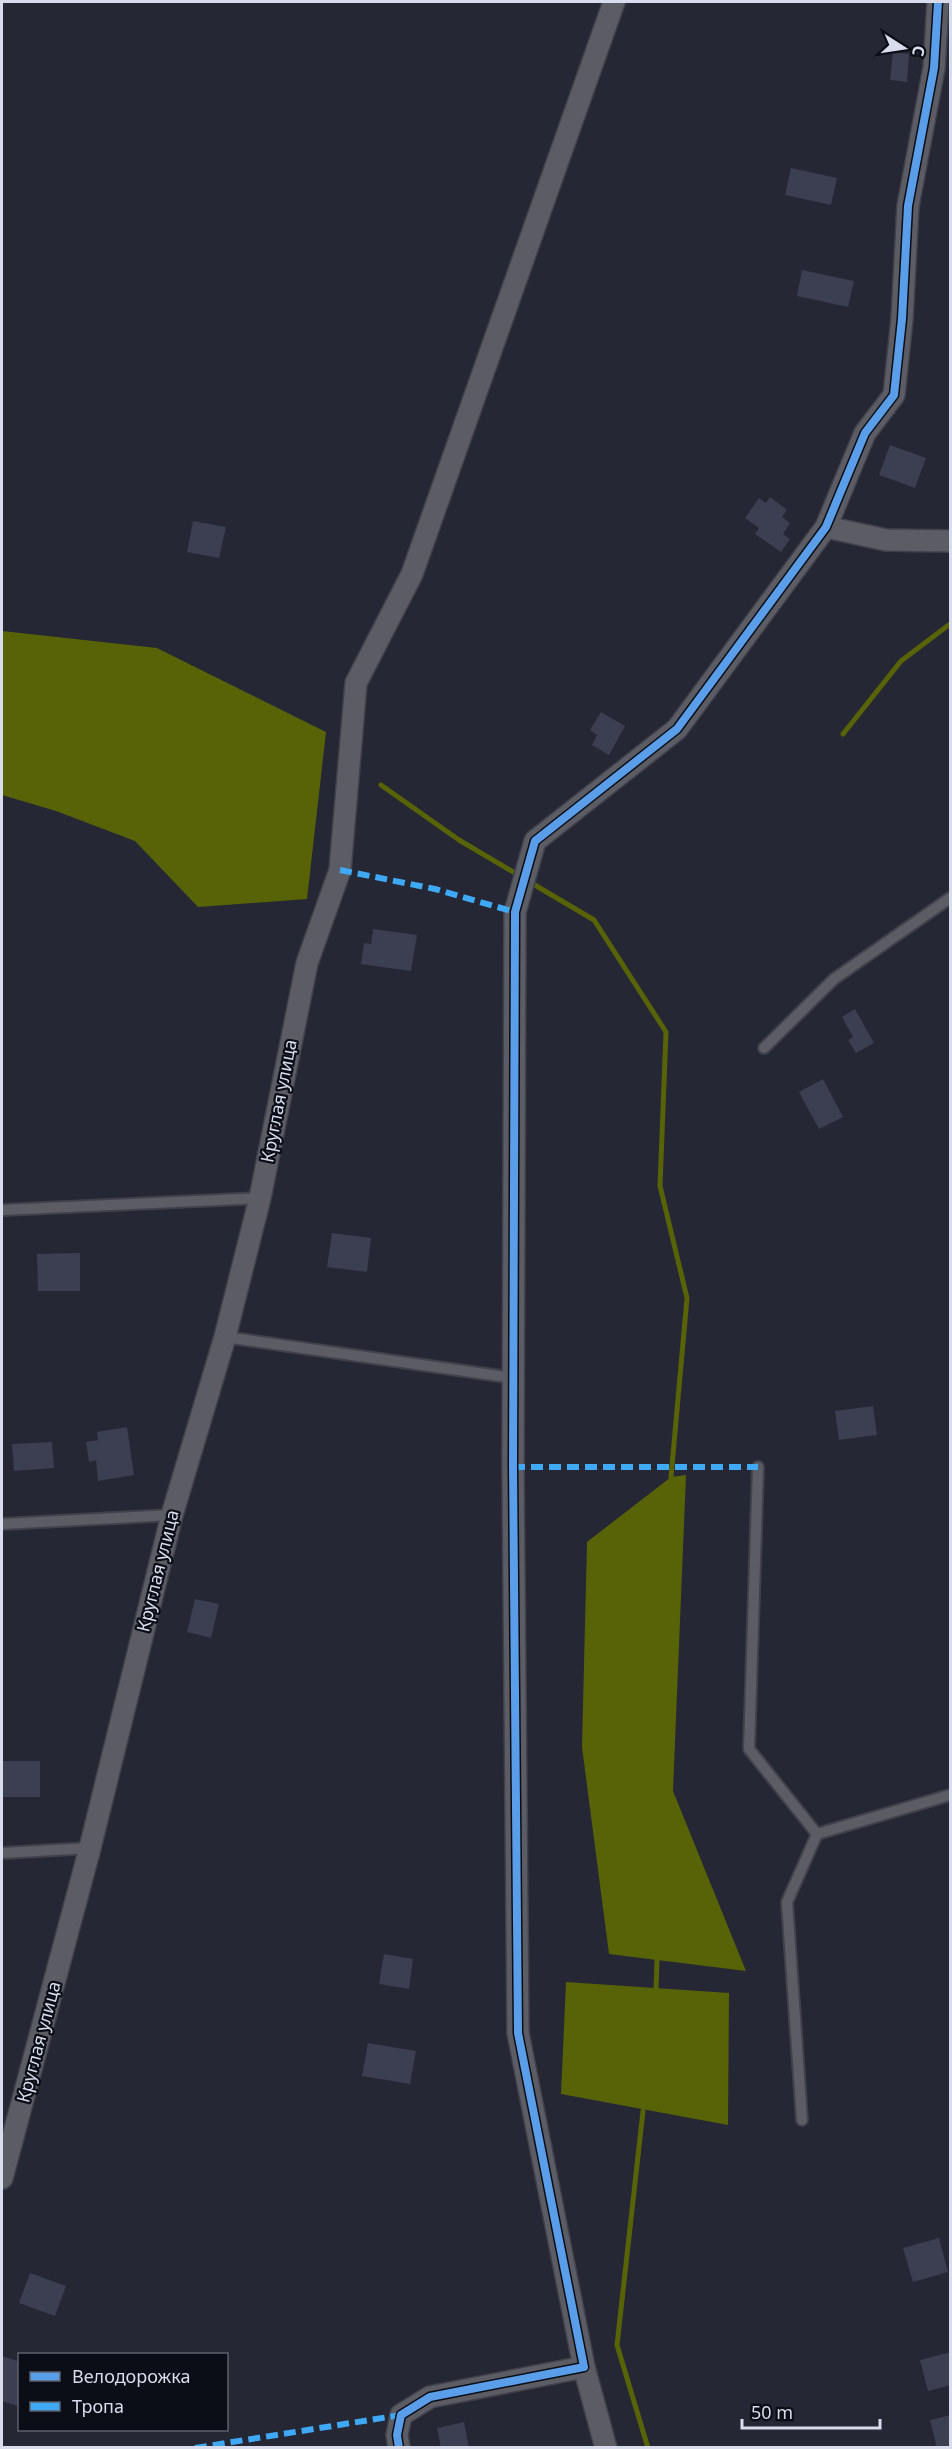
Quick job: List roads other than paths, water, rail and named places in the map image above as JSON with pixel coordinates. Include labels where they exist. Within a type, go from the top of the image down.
[{"type":"street","name":"Круглая улица","points":[[4,2165],[90,1848],[172,1515],[225,1337],[260,1198],[307,963],[340,870],[356,683],[412,574],[614,2]]},
{"type":"street","points":[[606,2448],[584,2367],[518,2033],[514,1378],[515,912],[535,841],[677,729],[826,527],[865,433],[894,395],[902,319],[909,206],[934,68],[938,2]]},
{"type":"street","points":[[826,527],[886,540],[951,541]]},
{"type":"street","points":[[399,2448],[401,2415],[430,2397],[584,2367]]},
{"type":"lane","points":[[764,1048],[834,979],[951,898]]},
{"type":"lane","points":[[2,1210],[260,1198]]},
{"type":"lane","points":[[225,1337],[514,1378]]},
{"type":"lane","points":[[758,1467],[749,1749],[817,1834]]},
{"type":"lane","points":[[2,1524],[172,1515]]},
{"type":"lane","points":[[817,1834],[951,1796]]},
{"type":"lane","points":[[802,2120],[787,1902],[817,1834]]},
{"type":"lane","points":[[2,1853],[90,1848]]},
{"type":"waterway","points":[[843,734],[901,661],[950,624]]},
{"type":"waterway","points":[[381,785],[459,840],[520,876]]},
{"type":"waterway","points":[[528,881],[594,920],[666,1032],[660,1186],[687,1298],[671,1477]]},
{"type":"waterway","points":[[656,1988],[657,1960]]},
{"type":"waterway","points":[[643,2111],[617,2345],[648,2448]]}]
